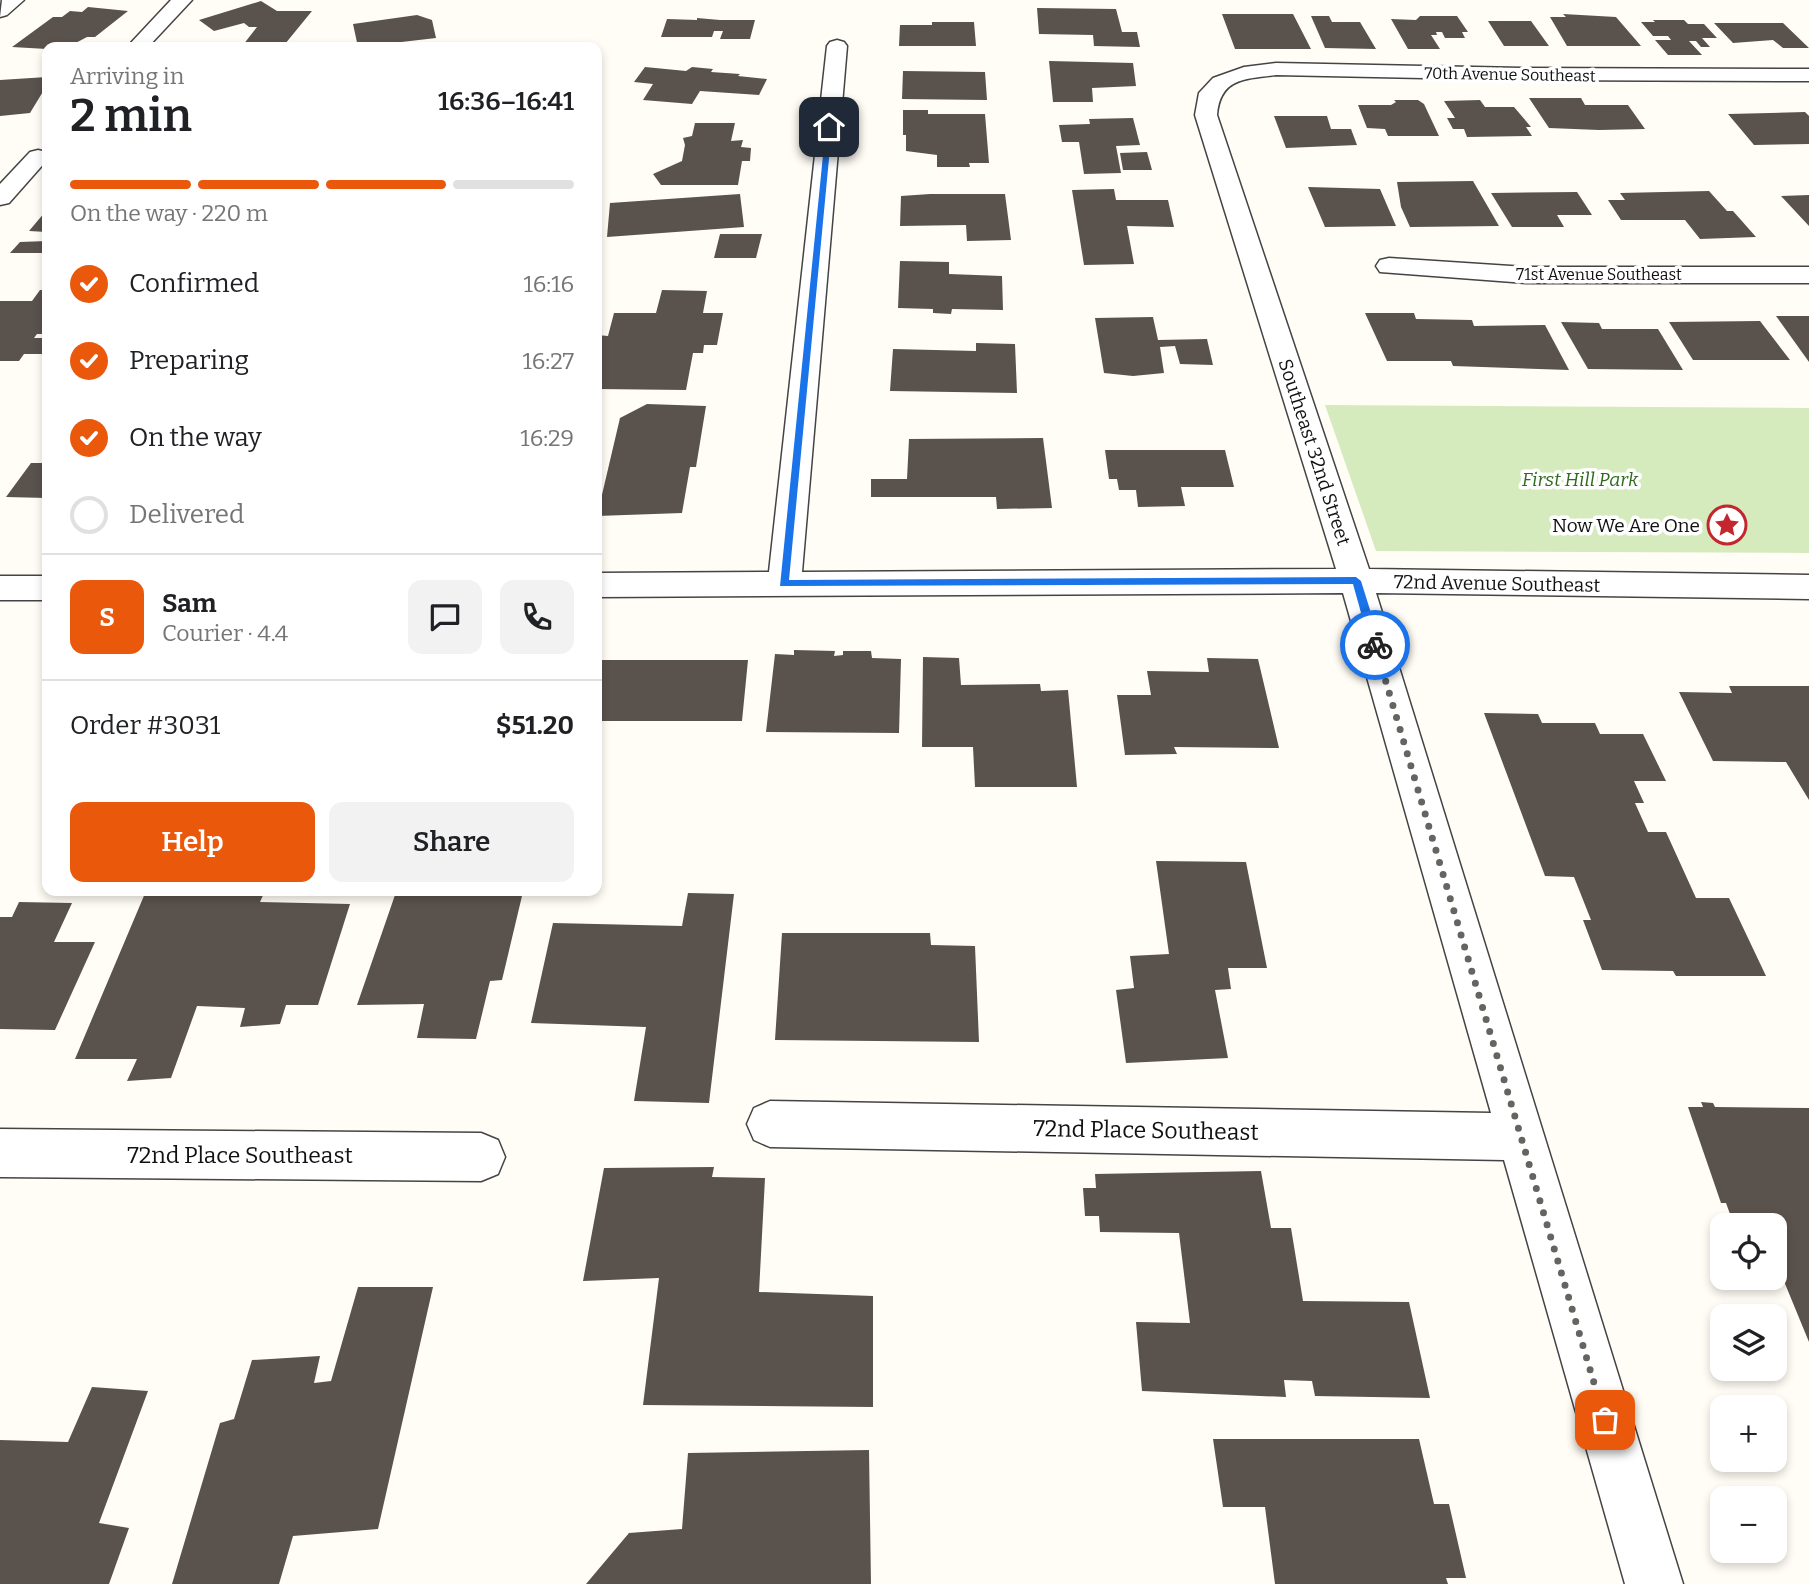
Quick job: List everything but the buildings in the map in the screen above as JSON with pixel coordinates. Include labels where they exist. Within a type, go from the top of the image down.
[{"type":"street","points":[[0,11],[14,0]]},
{"type":"street","points":[[143,42],[183,0]]},
{"type":"street","points":[[784,584],[837,46]]},
{"type":"street","name":"70th Avenue Southeast","points":[[1215,87],[1256,71],[1276,69],[1536,75],[1809,75]]},
{"type":"street","name":"Southeast 32nd Street","points":[[1215,87],[1208,98],[1206,115],[1356,581],[1654,1584]]},
{"type":"street","points":[[0,198],[38,157]]},
{"type":"street","name":"71st Avenue Southeast","points":[[1389,267],[1526,275],[1809,275]]},
{"type":"street","name":"72nd Avenue Southeast","points":[[602,585],[1356,581],[1809,587]]},
{"type":"street","points":[[0,588],[42,588]]},
{"type":"street","name":"72nd Place Southeast","points":[[770,1124],[1521,1137]]},
{"type":"street","name":"72nd Place Southeast","points":[[0,1153],[481,1157]]},
{"type":"green space","name":"First Hill Park","points":[[1325,405],[1809,408],[1809,553],[1376,551]]},
{"type":"way so far","points":[[1375,645],[1605,1420]]},
{"type":"place","name":"Now We Are One","points":[[1727,525]]},
{"type":"route","points":[[829,127],[784,584],[1356,581],[1375,645]]}]
